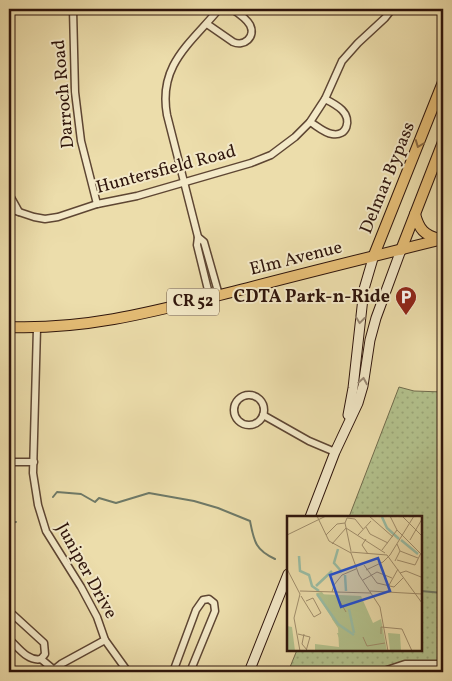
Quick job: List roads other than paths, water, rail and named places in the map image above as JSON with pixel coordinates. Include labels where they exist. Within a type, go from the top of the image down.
[{"type":"main road","name":"Delmar Bypass","points":[[374,255],[443,82]]},
{"type":"main road","name":"Delmar Bypass","points":[[401,250],[443,142]]},
{"type":"main road","points":[[415,214],[418,226],[424,233],[442,239]]},
{"type":"main road","name":"Elm Avenue","points":[[9,327],[71,326],[120,319],[442,239]]},
{"type":"street","name":"Darroch Road","points":[[73,9],[75,92],[81,141],[97,204]]},
{"type":"street","points":[[214,297],[202,266],[197,245],[198,237],[167,115],[164,96],[167,80],[174,63],[219,9]]},
{"type":"street","points":[[206,24],[237,44],[246,42],[251,36],[250,25],[232,9]]},
{"type":"street","name":"Huntersfield Road","points":[[9,209],[34,218],[58,217],[97,204],[137,196],[264,159],[284,146],[310,122],[326,99],[342,60],[381,23],[392,9]]},
{"type":"street","points":[[310,122],[332,134],[342,133],[346,129],[347,119],[343,111],[326,99]]},
{"type":"street","points":[[9,194],[19,212]]},
{"type":"street","points":[[198,237],[204,242],[211,265],[214,297]]},
{"type":"street","name":"Delmar Bypass","points":[[310,516],[335,452],[358,402],[363,386],[376,318],[401,250]]},
{"type":"street","name":"Delmar Bypass","points":[[343,434],[350,407],[364,289],[374,255]]},
{"type":"street","points":[[202,266],[211,265]]},
{"type":"street","name":"Juniper Drive","points":[[36,328],[34,478],[38,505],[46,531],[81,586],[97,617],[105,640],[128,672]]},
{"type":"street","points":[[356,355],[367,358]]},
{"type":"street","points":[[248,395],[257,398],[263,405],[263,415],[257,422],[243,424],[239,421],[235,412],[236,403],[239,399],[248,395]]},
{"type":"street","points":[[263,415],[309,441],[335,452]]},
{"type":"street","points":[[9,462],[34,462]]},
{"type":"street","points":[[249,672],[287,577]]},
{"type":"street","points":[[173,672],[196,610],[203,600],[209,599],[214,602],[215,611],[190,672]]},
{"type":"street","points":[[9,611],[44,644],[45,651],[41,659]]},
{"type":"street","points":[[9,639],[29,658],[41,659]]},
{"type":"street","points":[[41,659],[52,671],[105,640]]},
{"type":"street","points":[[382,672],[405,664],[443,664]]},
{"type":"waterway","points":[[53,497],[57,492],[81,494],[95,502],[99,498],[116,503],[149,493],[194,501],[250,521],[256,544],[268,556],[275,559]]},
{"type":"waterway","points":[[9,523],[16,522]]},
{"type":"waterway","points":[[422,591],[443,593]]},
{"type":"place","name":"CDTA Park-n-Ride","points":[[406,316]]}]
